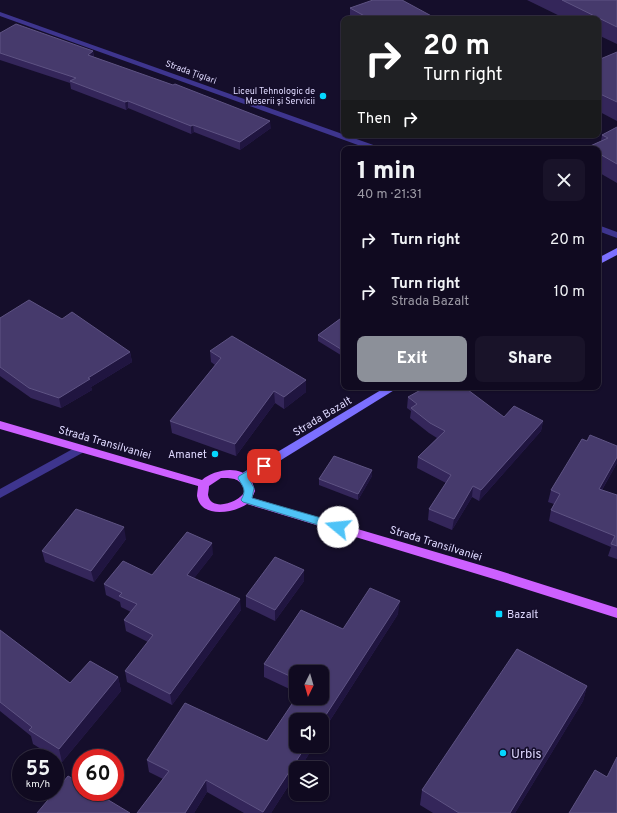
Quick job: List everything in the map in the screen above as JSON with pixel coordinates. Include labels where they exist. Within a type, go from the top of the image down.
[{"type":"main road","points":[[601,260],[617,251]]},
{"type":"main road","name":"Strada Bazalt","points":[[243,478],[388,390]]},
{"type":"main road","name":"Strada Transilvaniei","points":[[0,425],[204,484]]},
{"type":"main road","points":[[221,474],[237,475],[243,478],[249,488],[249,494],[246,500],[234,508],[218,509],[205,502],[202,496],[204,484],[214,476],[221,474]]},
{"type":"main road","name":"Strada Transilvaniei","points":[[246,500],[497,575],[617,613]]},
{"type":"street","name":"Strada Țiglari","points":[[0,14],[341,136]]},
{"type":"street","name":"Strada Țiglari","points":[[345,138],[368,146]]},
{"type":"street","points":[[601,229],[617,235]]},
{"type":"street","points":[[0,494],[80,449]]},
{"type":"building","points":[[373,0],[402,0],[431,16],[365,16],[350,8]]},
{"type":"building","points":[[562,0],[617,0],[617,27],[601,19],[601,16],[595,16]]},
{"type":"building","points":[[16,24],[93,51],[88,55],[173,85],[175,84],[270,121],[240,142],[193,125],[191,126],[128,101],[125,102],[70,81],[76,78],[0,53],[0,33]]},
{"type":"building","points":[[617,52],[617,102],[601,94],[601,59]]},
{"type":"building","points":[[617,127],[617,164],[601,155],[601,146],[590,146],[608,138],[602,135]]},
{"type":"building","points":[[29,300],[62,319],[72,312],[130,352],[59,398],[29,388],[0,367],[0,318]]},
{"type":"building","points":[[341,318],[341,349],[318,335]]},
{"type":"building","points":[[232,336],[306,380],[284,397],[274,391],[235,444],[170,421],[221,358],[210,351]]},
{"type":"building","points":[[421,390],[468,390],[504,417],[514,406],[543,421],[481,490],[473,486],[454,519],[429,509],[451,475],[418,457],[445,431],[430,423],[411,408],[417,404],[408,397]]},
{"type":"building","points":[[590,435],[617,446],[617,457],[599,489],[617,495],[617,546],[611,544],[615,536],[551,510],[560,494],[551,490],[582,439],[587,441]]},
{"type":"building","points":[[334,456],[372,470],[358,494],[319,479]]},
{"type":"building","points":[[76,509],[124,527],[91,571],[42,551]]},
{"type":"building","points":[[187,532],[212,543],[187,575],[240,599],[170,694],[125,671],[153,635],[124,620],[137,604],[119,596],[122,593],[104,584],[123,561],[152,575]]},
{"type":"building","points":[[275,557],[304,570],[275,610],[246,596]]},
{"type":"building","points":[[370,588],[400,601],[327,713],[289,713],[289,753],[301,753],[296,761],[289,761],[289,772],[263,812],[206,780],[185,813],[137,813],[169,771],[147,760],[185,703],[267,741],[291,705],[329,705],[329,665],[289,665],[289,676],[264,664],[301,610],[343,629]]},
{"type":"building","points":[[0,630],[70,683],[90,661],[118,677],[59,749],[29,730],[32,727],[0,702]]},
{"type":"building","name":"Urbis","points":[[517,649],[587,686],[510,813],[459,813],[422,790]]},
{"type":"building","points":[[617,757],[617,813],[569,813],[595,770],[607,777]]},
{"type":"building","points":[[68,776],[72,778],[72,801],[110,801],[130,813],[37,813],[47,801],[64,801],[64,781]]},
{"type":"place","name":"Liceul Tehnologic de Meserii și Servicii","points":[[323,96]]},
{"type":"place","name":"Amanet","points":[[215,454]]},
{"type":"place","name":"Bazalt","points":[[499,614]]},
{"type":"place","name":"Urbis","points":[[503,753]]},
{"type":"route","points":[[264,466],[243,478],[249,488],[249,494],[246,500],[338,527]]}]
